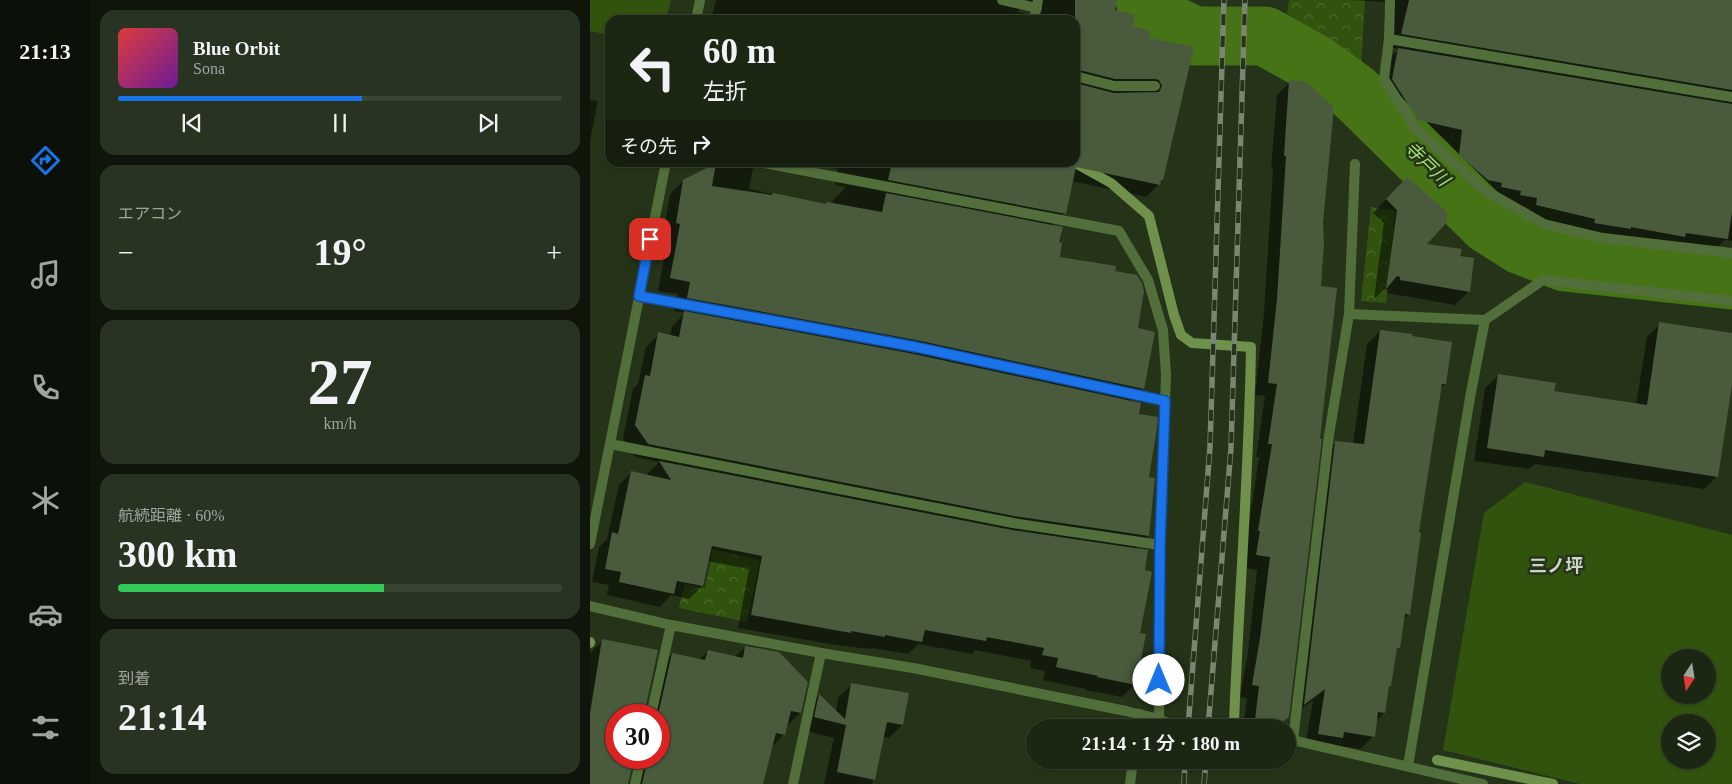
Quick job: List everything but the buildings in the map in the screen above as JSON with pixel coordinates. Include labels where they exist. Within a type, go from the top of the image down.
[{"type":"street","points":[[697,15],[700,0]]},
{"type":"street","points":[[1002,0],[1037,4]]},
{"type":"street","points":[[1390,0],[1389,39],[1384,79],[1416,129],[1483,189],[1544,224],[1603,238],[1732,253]]},
{"type":"street","points":[[1389,39],[1732,97]]},
{"type":"street","points":[[1080,77],[1114,86],[1155,86]]},
{"type":"street","points":[[1293,719],[1329,435],[1349,314],[1355,164]]},
{"type":"street","points":[[590,544],[665,167]]},
{"type":"street","points":[[590,606],[671,625],[913,668],[1159,719],[1160,545],[1166,375],[1162,330],[1148,280],[1118,231],[784,167]]},
{"type":"street","points":[[1349,314],[1485,320],[1543,280],[1732,302]]},
{"type":"street","points":[[639,296],[916,347],[1165,401]]},
{"type":"street","points":[[1408,766],[1471,392],[1485,320]]},
{"type":"street","points":[[610,444],[1013,523],[1160,545]]},
{"type":"street","points":[[653,704],[671,625]]},
{"type":"street","points":[[793,784],[822,653]]},
{"type":"street","points":[[1139,719],[1140,714]]},
{"type":"street","points":[[1296,740],[1484,784]]},
{"type":"street","points":[[635,784],[638,769]]},
{"type":"street","points":[[1130,784],[1132,769]]},
{"type":"green space","points":[[590,0],[671,0],[667,15],[605,15],[605,34],[590,31]]},
{"type":"green space","points":[[1289,0],[1365,0],[1360,82],[1323,49],[1285,31]]},
{"type":"green space","points":[[1371,207],[1395,211],[1386,303],[1361,301]]},
{"type":"green space","points":[[1525,482],[1732,535],[1732,784],[1580,784],[1443,750],[1484,513]]},
{"type":"green space","points":[[713,549],[760,560],[747,622],[679,608],[685,584],[705,588]]},
{"type":"waterway","name":"寺戸川","points":[[1145,0],[1169,24],[1195,36],[1265,36],[1315,64],[1355,93],[1488,224],[1521,245],[1565,262],[1732,280]]},
{"type":"waterway","points":[[1080,166],[1111,183],[1149,216],[1174,315],[1181,335],[1192,343],[1251,347],[1234,719]]},
{"type":"waterway","points":[[1437,760],[1553,784]]},
{"type":"railway","points":[[1189,719],[1210,447],[1224,0]]},
{"type":"railway","points":[[1209,719],[1231,448],[1245,0]]},
{"type":"railway","points":[[1184,784],[1185,769]]},
{"type":"railway","points":[[1204,784],[1205,769]]},
{"type":"district","name":"三ノ坪","points":[[1556,566]]},
{"type":"route","points":[[650,239],[639,296],[916,347],[1165,401],[1160,545],[1159,680]]}]
